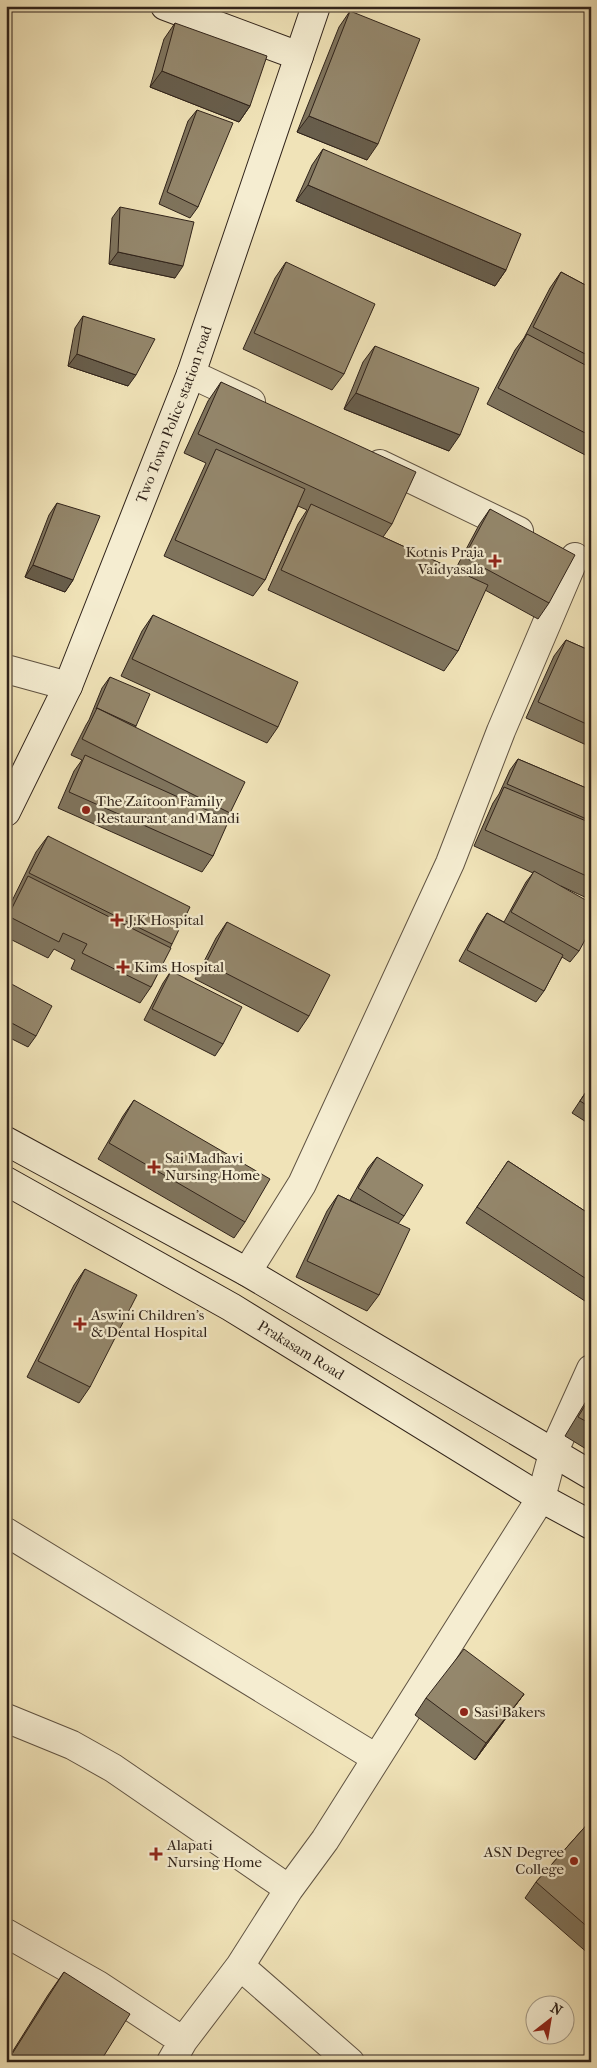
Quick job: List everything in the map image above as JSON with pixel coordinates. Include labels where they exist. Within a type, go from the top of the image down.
[{"type":"street","points":[[165,6],[300,56]]},
{"type":"street","name":"Two Town Police station road","points":[[6,812],[68,686],[191,374],[316,6]]},
{"type":"street","points":[[191,374],[272,412]]},
{"type":"street","points":[[247,1272],[302,1184],[450,863],[501,731],[583,561],[361,455]]},
{"type":"street","points":[[6,669],[68,686]]},
{"type":"street","points":[[6,1141],[247,1272],[591,1475]]},
{"type":"street","name":"Prakasam Road","points":[[6,1181],[231,1306],[541,1498],[591,1525]]},
{"type":"street","points":[[6,1933],[98,1985],[177,2051],[240,1966],[289,1889],[325,1840],[541,1498],[553,1453],[591,1369]]},
{"type":"street","points":[[6,1532],[376,1758]]},
{"type":"street","points":[[6,1718],[72,1745],[100,1760],[289,1889]]},
{"type":"street","points":[[240,1966],[350,2062]]},
{"type":"building","points":[[350,11],[420,39],[378,144],[309,116]]},
{"type":"building","points":[[175,23],[267,56],[250,106],[162,71]]},
{"type":"building","points":[[197,110],[233,123],[198,207],[167,192]]},
{"type":"building","points":[[323,149],[521,234],[506,270],[308,185]]},
{"type":"building","points":[[120,207],[194,222],[183,266],[118,252]]},
{"type":"building","points":[[286,262],[375,304],[344,374],[254,333]]},
{"type":"building","points":[[561,272],[591,288],[591,357],[533,327]]},
{"type":"building","points":[[83,316],[155,339],[136,375],[77,354]]},
{"type":"building","points":[[527,334],[591,368],[591,436],[498,388]]},
{"type":"building","points":[[375,346],[479,388],[460,435],[356,393]]},
{"type":"building","points":[[221,382],[416,472],[392,524],[198,434]]},
{"type":"building","points":[[216,449],[305,489],[265,580],[175,540]]},
{"type":"building","points":[[57,503],[100,516],[73,580],[33,565]]},
{"type":"building","points":[[311,504],[488,585],[458,651],[281,570]]},
{"type":"building","points":[[490,509],[575,555],[549,603],[464,557]]},
{"type":"building","points":[[153,615],[298,682],[278,727],[132,659]]},
{"type":"building","points":[[566,640],[591,651],[591,726],[538,702]]},
{"type":"building","points":[[110,677],[150,694],[136,726],[96,709]]},
{"type":"building","points":[[97,708],[245,782],[230,813],[82,739]]},
{"type":"building","points":[[85,755],[229,820],[213,856],[69,792]]},
{"type":"building","points":[[518,759],[591,790],[591,821],[507,784]]},
{"type":"building","points":[[504,787],[591,823],[591,878],[485,830]]},
{"type":"building","points":[[48,836],[190,907],[172,944],[29,873]]},
{"type":"building","points":[[534,871],[591,903],[591,929],[579,951],[511,912]]},
{"type":"building","points":[[28,876],[171,948],[151,987],[82,953],[87,944],[63,933],[59,942],[8,916]]},
{"type":"building","points":[[487,913],[563,955],[544,991],[467,950]]},
{"type":"building","points":[[227,922],[330,975],[309,1016],[206,963]]},
{"type":"building","points":[[171,971],[242,1007],[223,1044],[152,1009]]},
{"type":"building","points":[[6,981],[52,1006],[36,1036],[6,1020]]},
{"type":"building","points":[[591,1085],[591,1108],[580,1101]]},
{"type":"building","points":[[134,1100],[270,1179],[245,1222],[109,1143]]},
{"type":"building","points":[[377,1157],[423,1185],[404,1216],[358,1188]]},
{"type":"building","points":[[508,1161],[591,1215],[591,1282],[477,1207]]},
{"type":"building","points":[[338,1195],[410,1229],[379,1295],[307,1261]]},
{"type":"building","points":[[85,1269],[137,1295],[90,1387],[38,1361]]},
{"type":"building","points":[[591,1396],[591,1424],[578,1417]]},
{"type":"building","name":"Sasi Bakers","points":[[464,1649],[524,1694],[486,1743],[426,1698]]},
{"type":"building","name":"ASN Degree College","points":[[591,1820],[591,1930],[536,1882]]},
{"type":"building","points":[[64,1972],[130,2014],[100,2062],[7,2062]]},
{"type":"place","name":"Kotnis Praja Vaidyasala","points":[[495,561]]},
{"type":"place","name":"The Zaitoon Family Restaurant and Mandi","points":[[86,810]]},
{"type":"place","name":"J.K Hospital","points":[[117,920]]},
{"type":"place","name":"Kims Hospital","points":[[123,967]]},
{"type":"place","name":"Sai Madhavi Nursing Home","points":[[154,1167]]},
{"type":"place","name":"Aswini Children's & Dental Hospital","points":[[80,1324]]},
{"type":"place","name":"Sasi Bakers","points":[[464,1712]]},
{"type":"place","name":"Alapati Nursing Home","points":[[156,1854]]},
{"type":"place","name":"ASN Degree College","points":[[574,1861]]}]
